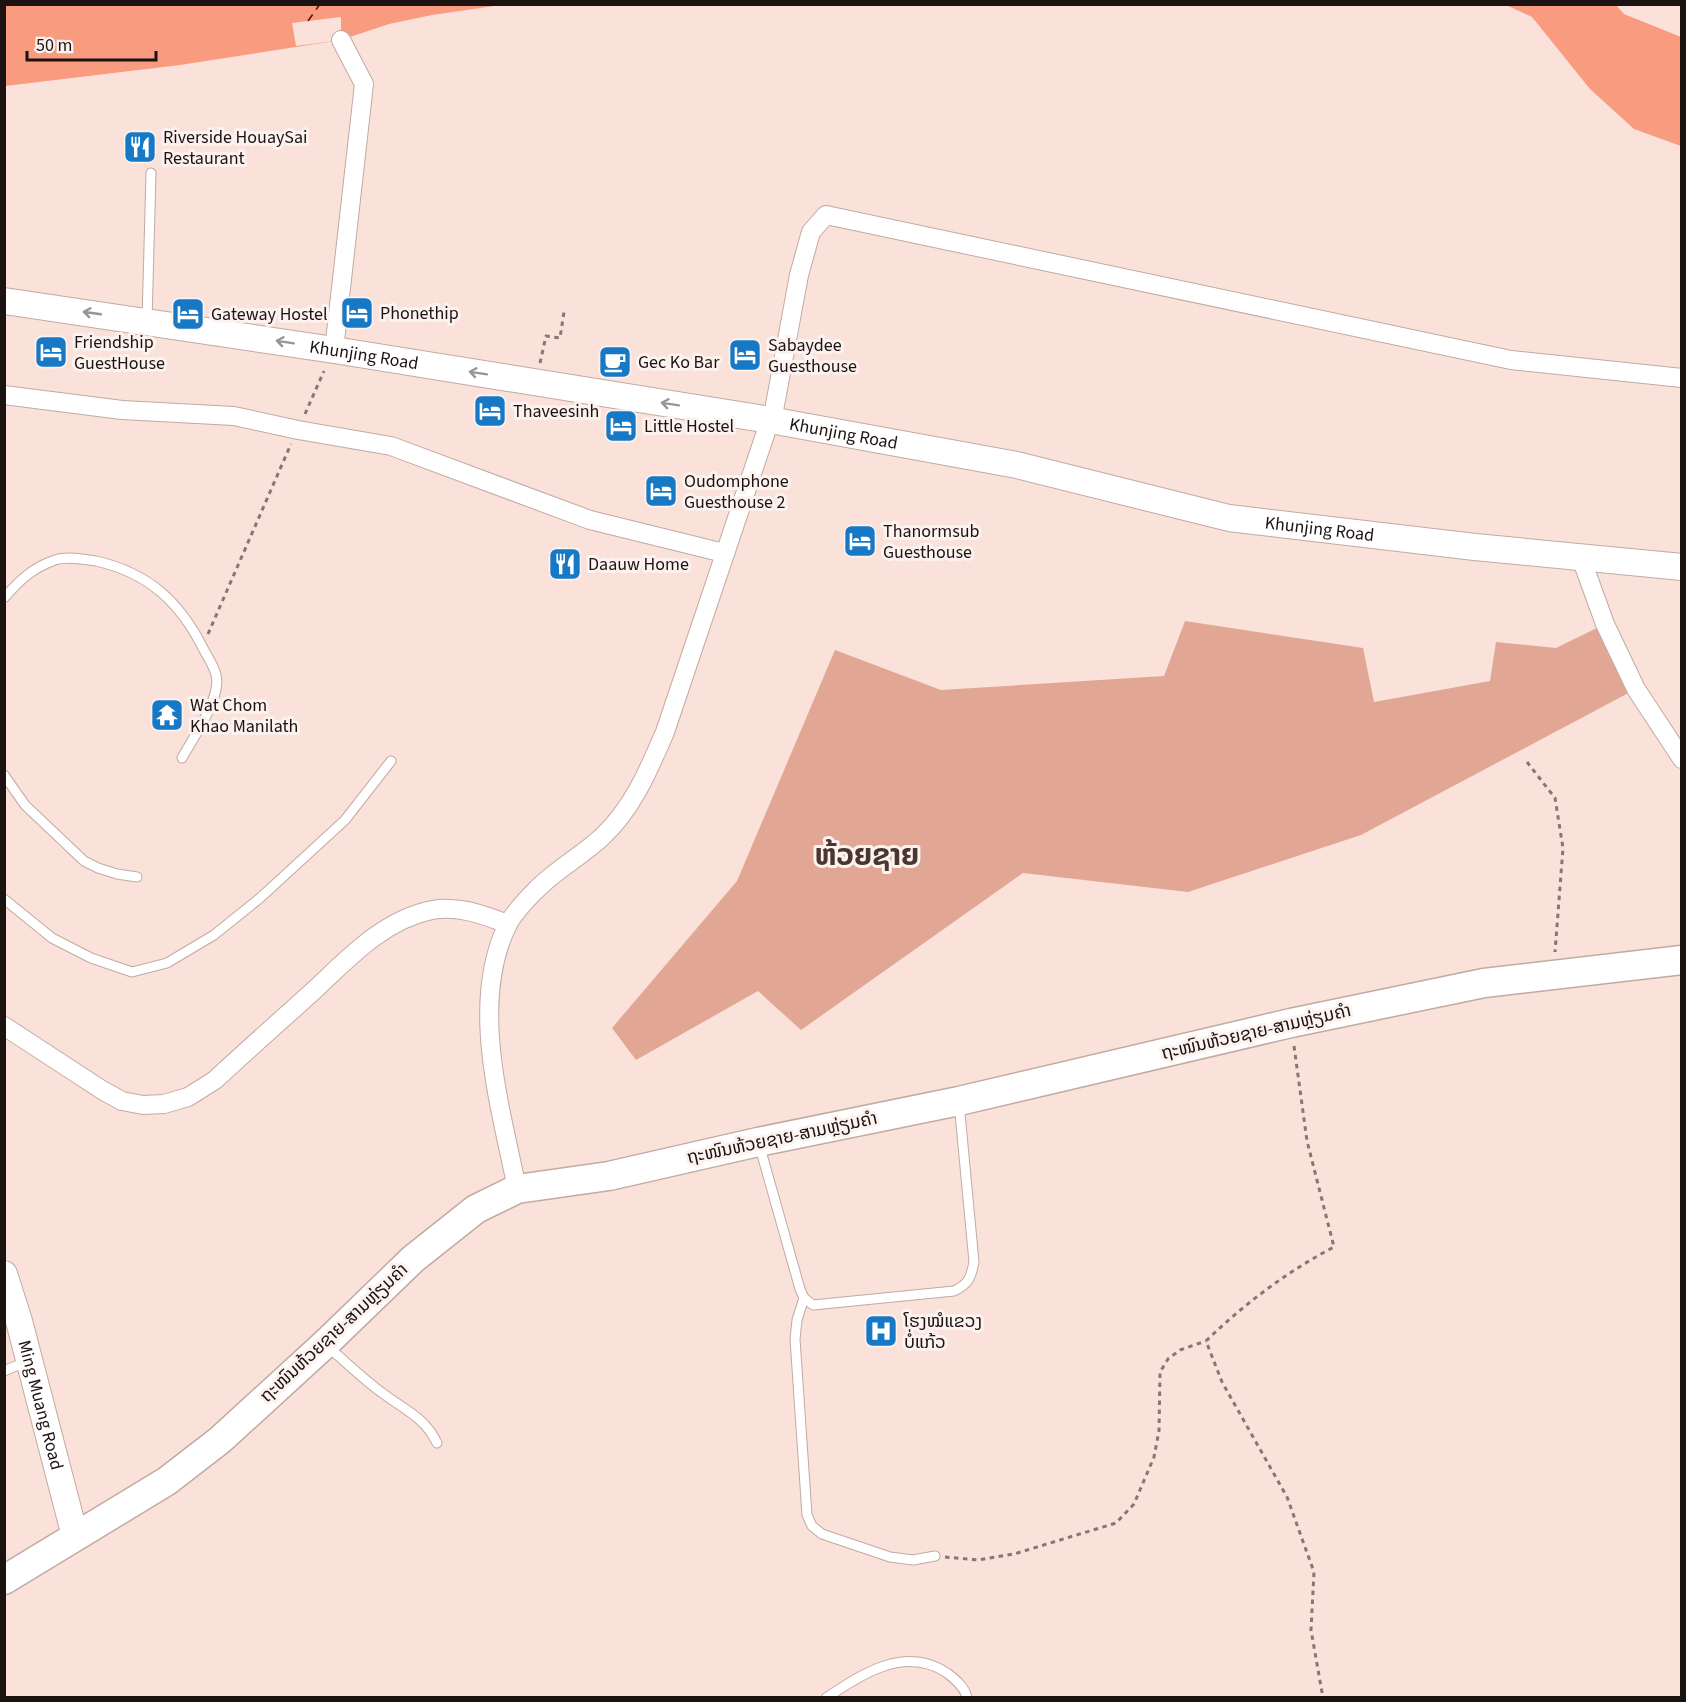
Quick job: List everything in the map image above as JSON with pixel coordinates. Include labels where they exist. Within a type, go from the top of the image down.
[{"type":"main road","name":"Khunjing Road","points":[[4,301],[334,350],[771,420],[1017,465],[1229,518],[1581,558],[1682,567]]},
{"type":"main road","name":"ຖະໜົນຫ້ວຍຊາຍ-ສາມຫຼ່ຽມຄຳ","points":[[4,1580],[167,1481],[220,1440],[325,1344],[413,1259],[476,1209],[518,1189],[609,1176],[758,1142],[959,1101],[1291,1023],[1484,983],[1682,960]]},
{"type":"main road","name":"Ming Muang Road","points":[[4,1274],[15,1323],[28,1361],[75,1536]]},
{"type":"street","points":[[334,350],[364,84],[341,40]]},
{"type":"street","points":[[518,1189],[490,1053],[490,991],[496,954],[508,924],[536,890],[603,836],[630,804],[648,772],[665,732],[771,420],[799,275],[811,232],[826,216],[855,220],[1511,360],[1682,378]]},
{"type":"street","points":[[4,395],[122,410],[234,416],[391,446],[590,520],[724,553]]},
{"type":"street","points":[[1581,558],[1605,624],[1636,689],[1682,759]]},
{"type":"street","points":[[4,1026],[122,1101],[143,1105],[164,1104],[188,1097],[215,1080],[372,938],[405,918],[433,910],[451,908],[472,911],[508,924]]},
{"type":"lane","points":[[147,321],[151,173]]},
{"type":"lane","points":[[4,598],[26,574],[57,560],[83,559],[110,564],[139,576],[166,595],[186,616],[217,675],[216,689],[211,703],[182,758]]},
{"type":"lane","points":[[4,898],[52,938],[91,958],[132,972],[167,963],[214,935],[260,898],[345,820],[391,761]]},
{"type":"lane","points":[[4,775],[25,805],[84,861],[117,874],[137,877]]},
{"type":"lane","points":[[804,1298],[813,1305],[822,1305],[954,1291],[964,1287],[971,1275],[974,1262],[959,1101]]},
{"type":"lane","points":[[758,1142],[804,1298],[797,1320],[795,1339],[807,1515],[812,1526],[822,1534],[890,1557],[913,1560],[935,1556]]},
{"type":"lane","points":[[325,1344],[381,1392],[420,1419],[430,1429],[437,1443]]},
{"type":"lane","points":[[4,1371],[28,1361]]},
{"type":"lane","points":[[826,1698],[862,1674],[895,1662],[918,1661],[938,1667],[955,1678],[967,1693],[968,1698]]},
{"type":"path","points":[[535,382],[546,336],[560,338],[564,312]]},
{"type":"path","points":[[203,647],[334,350]]},
{"type":"path","points":[[1527,762],[1555,798],[1563,848],[1553,975]]},
{"type":"path","points":[[935,1556],[978,1560],[1014,1554],[1116,1523],[1134,1504],[1154,1457],[1159,1431],[1160,1372],[1168,1359],[1180,1350],[1206,1341],[1224,1323],[1304,1263],[1334,1247],[1306,1141],[1291,1023]]},
{"type":"path","points":[[1206,1341],[1222,1382],[1287,1497],[1314,1572],[1311,1630],[1323,1698]]},
{"type":"shaded area","points":[[4,5],[501,5],[389,24],[341,40],[180,65],[5,86]]},
{"type":"shaded area","points":[[1506,5],[1616,5],[1624,14],[1681,37],[1681,146],[1634,129],[1590,89],[1532,17]]},
{"type":"shaded area","points":[[1185,621],[1363,648],[1374,702],[1490,681],[1496,642],[1556,648],[1605,624],[1636,689],[1361,835],[1188,892],[1023,873],[801,1030],[758,991],[636,1060],[612,1028],[737,881],[835,650],[941,690],[1164,676]]},
{"type":"pier","points":[[341,17],[341,40],[296,46],[292,23]]},
{"type":"ferry route","points":[[308,21],[320,4]]},
{"type":"place","name":"Riverside HouaySai Restaurant","points":[[140,147]]},
{"type":"place","name":"Phonethip","points":[[357,313]]},
{"type":"place","name":"Gateway Hostel","points":[[188,314]]},
{"type":"place","name":"Friendship GuestHouse","points":[[51,352]]},
{"type":"place","name":"Sabaydee Guesthouse","points":[[745,355]]},
{"type":"place","name":"Gec Ko Bar","points":[[615,362]]},
{"type":"place","name":"Thaveesinh","points":[[490,411]]},
{"type":"place","name":"Little Hostel","points":[[621,426]]},
{"type":"place","name":"Oudomphone Guesthouse 2","points":[[661,491]]},
{"type":"place","name":"Thanormsub Guesthouse","points":[[860,541]]},
{"type":"place","name":"Daauw Home","points":[[565,564]]},
{"type":"place","name":"Wat Chom Khao Manilath","points":[[167,715]]},
{"type":"place","name":"ໂຮງໝໍແຂວງ ບໍ່ແກ້ວ","points":[[881,1331]]},
{"type":"district","name":"ຫ້ວຍຊາຍ","points":[[867,855]]}]
